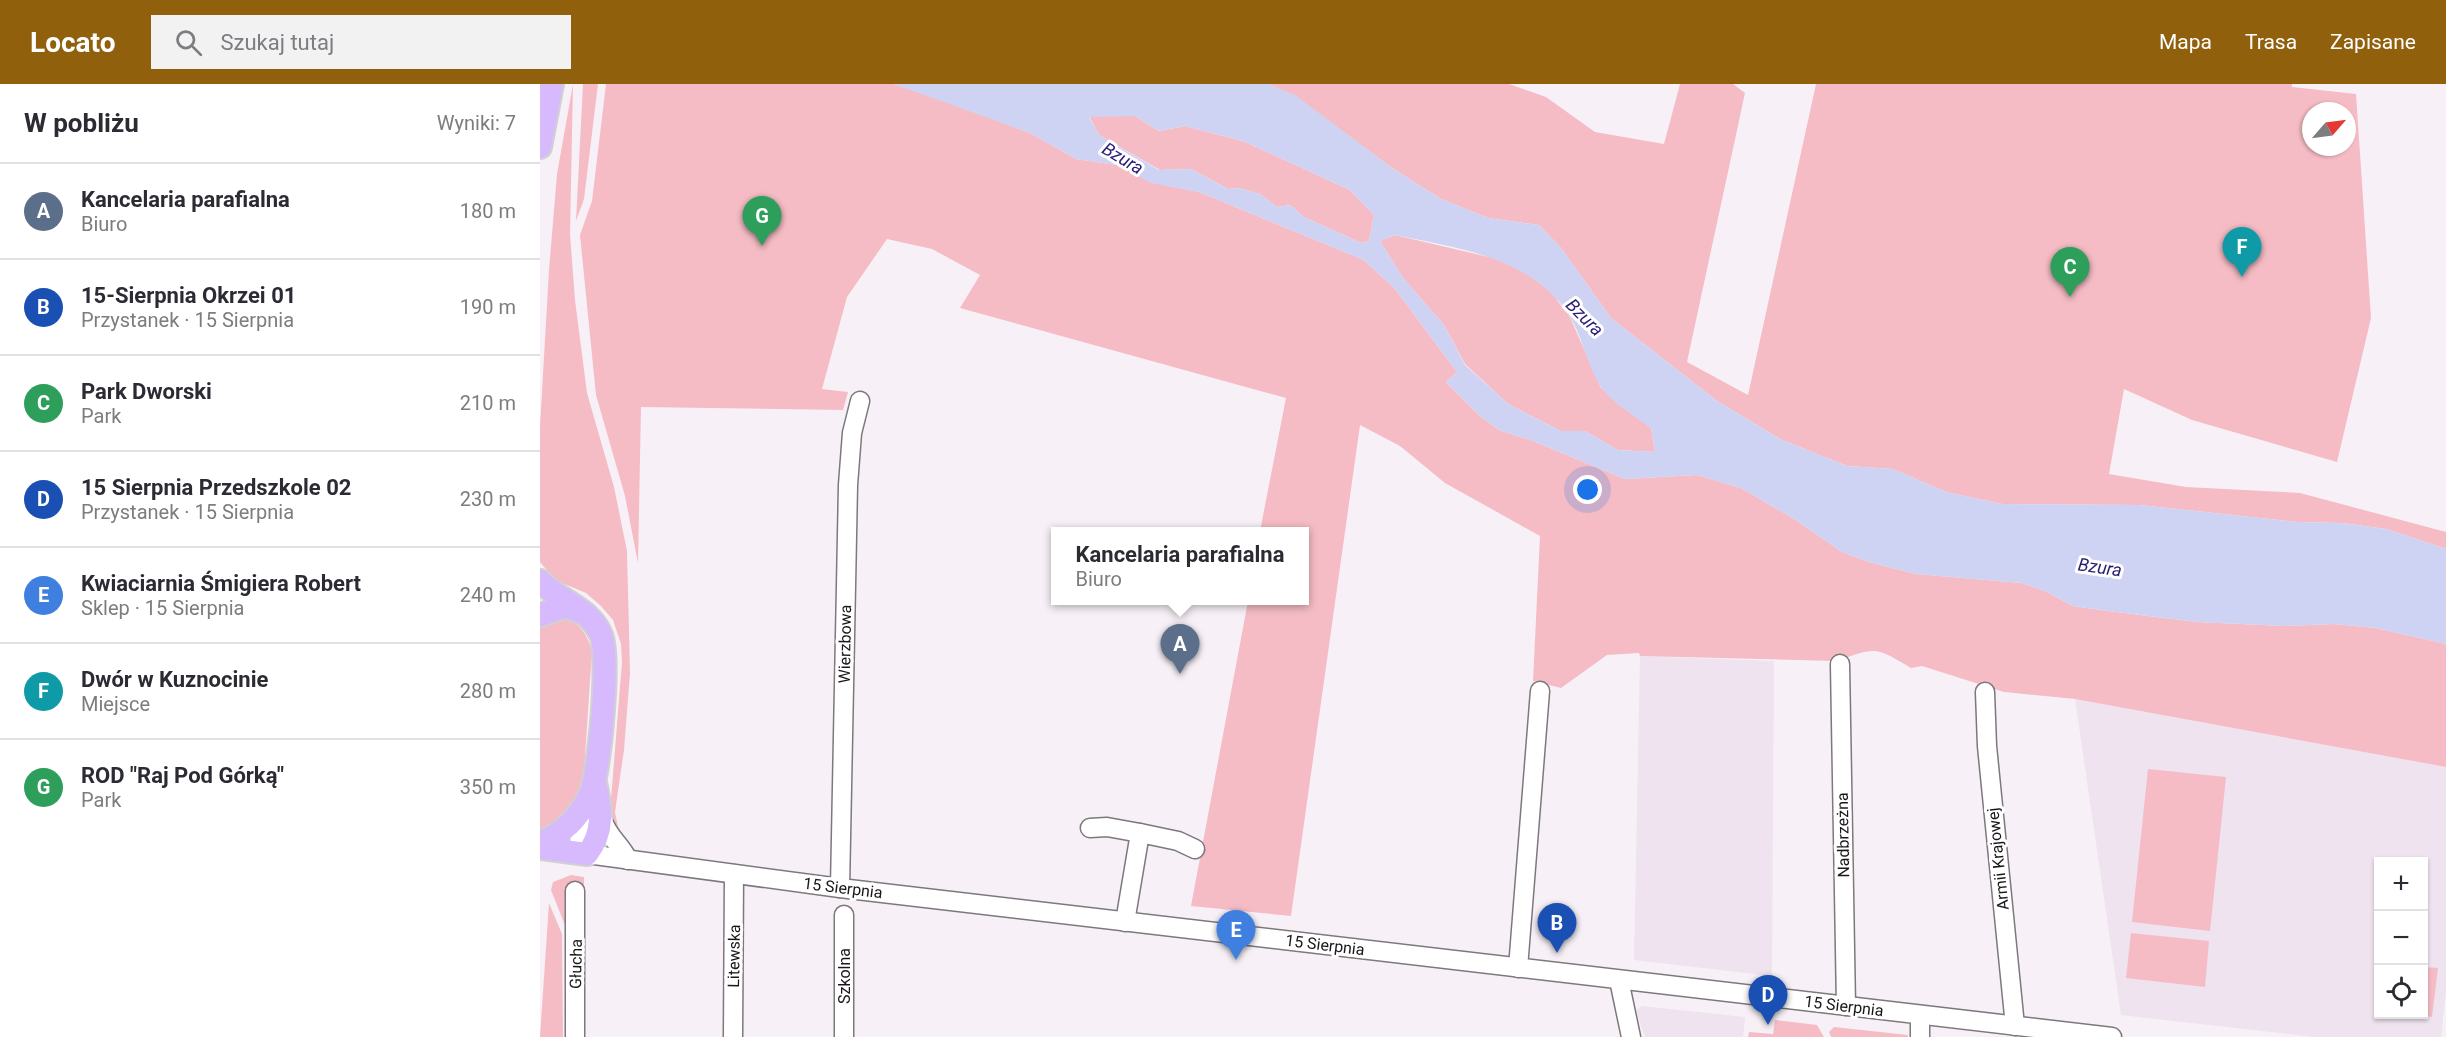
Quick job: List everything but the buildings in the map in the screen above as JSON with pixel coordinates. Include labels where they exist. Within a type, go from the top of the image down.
[{"type":"main road","points":[[540,147],[552,84]]},
{"type":"main road","points":[[540,581],[578,607],[601,635],[605,652],[590,793],[568,827],[540,843]]},
{"type":"main road","points":[[540,615],[566,606],[586,616]]},
{"type":"main road","points":[[586,854],[597,839],[602,819],[590,793]]},
{"type":"main road","name":"15 Sierpnia","points":[[540,848],[586,854]]},
{"type":"street","name":"Wierzbowa","points":[[840,888],[848,485],[852,433],[860,401]]},
{"type":"street","name":"Nadbrzeżna","points":[[1840,664],[1846,1006]]},
{"type":"street","points":[[1518,968],[1540,691]]},
{"type":"street","name":"Armii Krajowej","points":[[1985,692],[1987,746],[2015,1026]]},
{"type":"street","points":[[586,854],[580,846],[579,831],[590,793]]},
{"type":"street","points":[[602,819],[607,834],[624,850],[628,860]]},
{"type":"street","points":[[1090,828],[1107,827],[1140,833],[1178,841],[1196,849]]},
{"type":"street","points":[[1125,922],[1140,833]]},
{"type":"street","name":"15 Sierpnia","points":[[586,854],[840,888],[2112,1037]]},
{"type":"street","name":"Litewska","points":[[733,1037],[734,874]]},
{"type":"street","name":"Głucha","points":[[575,891],[575,1037]]},
{"type":"street","name":"Szkolna","points":[[844,915],[844,1037]]},
{"type":"street","points":[[1618,980],[1631,1037]]},
{"type":"street","points":[[1920,1015],[1920,1037]]},
{"type":"shaded area","points":[[573,84],[570,234],[575,300],[587,393],[614,487],[627,551],[630,673],[624,750],[615,812],[618,827],[627,841],[609,824],[622,662],[621,644],[613,620],[601,606],[586,593],[555,580],[540,562],[540,426],[549,270],[557,174]]},
{"type":"shaded area","points":[[583,84],[598,84],[584,199],[576,221]]},
{"type":"shaded area","points":[[606,84],[894,84],[1030,133],[1076,159],[1123,166],[1150,182],[1199,192],[1364,260],[1396,290],[1457,372],[1446,382],[1480,416],[1499,430],[1533,441],[1625,479],[1697,475],[1741,488],[1796,520],[1842,552],[1869,562],[1916,574],[2022,583],[2047,592],[2073,606],[2197,622],[2284,626],[2334,624],[2376,628],[2446,644],[2446,767],[2075,699],[2004,692],[1922,666],[1911,668],[1889,655],[1874,651],[1835,661],[1640,656],[1639,653],[1607,655],[1561,688],[1533,681],[1540,536],[1445,483],[1400,446],[1360,425],[1291,916],[1191,906],[1247,605],[1309,605],[1309,527],[1261,527],[1286,398],[960,308],[980,275],[932,249],[887,239],[847,297],[822,389],[848,392],[843,410],[641,407],[638,563],[625,496],[596,395],[580,235],[592,201]]},
{"type":"shaded area","points":[[1269,84],[1509,84],[1546,97],[1595,132],[1664,144],[1680,84],[1733,84],[1745,93],[1687,362],[1748,395],[1816,84],[2292,84],[2292,87],[2356,94],[2371,318],[2337,462],[2192,420],[2124,389],[2109,474],[2186,487],[2300,493],[2446,532],[2446,549],[2386,529],[2343,523],[2297,522],[2140,505],[2002,504],[1946,492],[1893,469],[1847,466],[1780,439],[1717,401],[1611,318],[1561,248],[1539,225],[1488,218],[1441,199],[1392,168],[1295,96]]},
{"type":"shaded area","points":[[1089,116],[1135,116],[1159,131],[1185,126],[1243,141],[1350,190],[1374,215],[1369,241],[1361,243],[1304,217],[1290,205],[1277,207],[1260,194],[1239,188],[1228,189],[1191,169],[1160,170],[1099,135]]},
{"type":"shaded area","points":[[1395,235],[1493,258],[1524,271],[1551,292],[1570,317],[1601,388],[1651,428],[1655,452],[1618,450],[1585,431],[1561,431],[1508,404],[1465,364],[1444,325],[1403,278],[1380,241]]},
{"type":"shaded area","points":[[561,615],[581,628],[592,651],[583,787],[572,813],[540,831],[540,626]]},
{"type":"shaded area","points":[[1640,656],[1774,661],[1772,976],[1634,960]]},
{"type":"shaded area","points":[[2075,699],[2446,767],[2446,991],[2441,1037],[2314,1037],[2121,1015]]},
{"type":"shaded area","points":[[2148,769],[2226,777],[2210,931],[2132,922]]},
{"type":"shaded area","points":[[571,875],[584,877],[584,888],[571,889],[568,933],[551,890],[553,882]]},
{"type":"shaded area","points":[[549,903],[562,934],[563,1037],[540,1037]]},
{"type":"shaded area","points":[[2131,933],[2209,941],[2205,987],[2126,978]]},
{"type":"shaded area","points":[[2428,967],[2438,968],[2432,1017],[2428,1017]]},
{"type":"shaded area","points":[[1642,1006],[1745,1017],[1743,1037],[1645,1037],[1636,1011]]},
{"type":"shaded area","points":[[1775,1020],[1817,1025],[1824,1037],[1748,1037],[1749,1032],[1773,1034]]},
{"type":"shaded area","points":[[1834,1027],[1908,1035],[1908,1037],[1831,1037],[1829,1032]]},
{"type":"water","name":"Bzura","points":[[894,84],[1269,84],[1295,95],[1392,168],[1441,199],[1488,218],[1539,225],[1561,248],[1611,318],[1717,401],[1780,439],[1847,466],[1893,469],[1946,492],[2002,504],[2140,505],[2386,529],[2446,549],[2446,644],[2376,628],[2334,624],[2284,626],[2197,622],[2073,606],[2047,592],[2022,583],[1916,574],[1869,562],[1842,552],[1796,520],[1741,488],[1697,475],[1625,479],[1533,441],[1499,430],[1480,416],[1446,382],[1457,372],[1396,290],[1364,260],[1199,192],[1150,183],[1123,166],[1076,159],[1030,133]],"holes":[[[1135,116],[1159,131],[1185,126],[1243,141],[1350,190],[1374,215],[1369,241],[1361,243],[1304,217],[1290,205],[1277,207],[1260,194],[1239,188],[1228,189],[1191,169],[1159,170],[1099,135],[1089,117]],[[1395,235],[1491,258],[1535,280],[1553,295],[1569,315],[1601,387],[1624,409],[1651,428],[1655,452],[1618,450],[1585,431],[1561,431],[1508,404],[1465,365],[1444,325],[1403,278],[1380,241]]]},
{"type":"place","name":"ROD \"Raj Pod Górką\"","points":[[762,246]]},
{"type":"place","name":"Dwór w Kuznocinie","points":[[2242,277]]},
{"type":"place","name":"Park Dworski","points":[[2070,297]]},
{"type":"place","name":"Kancelaria parafialna","points":[[1180,674]]},
{"type":"place","name":"15-Sierpnia Okrzei 01","points":[[1557,953]]},
{"type":"place","name":"Kwiaciarnia Śmigiera Robert","points":[[1236,960]]},
{"type":"place","name":"15 Sierpnia Przedszkole 02","points":[[1768,1025]]}]
